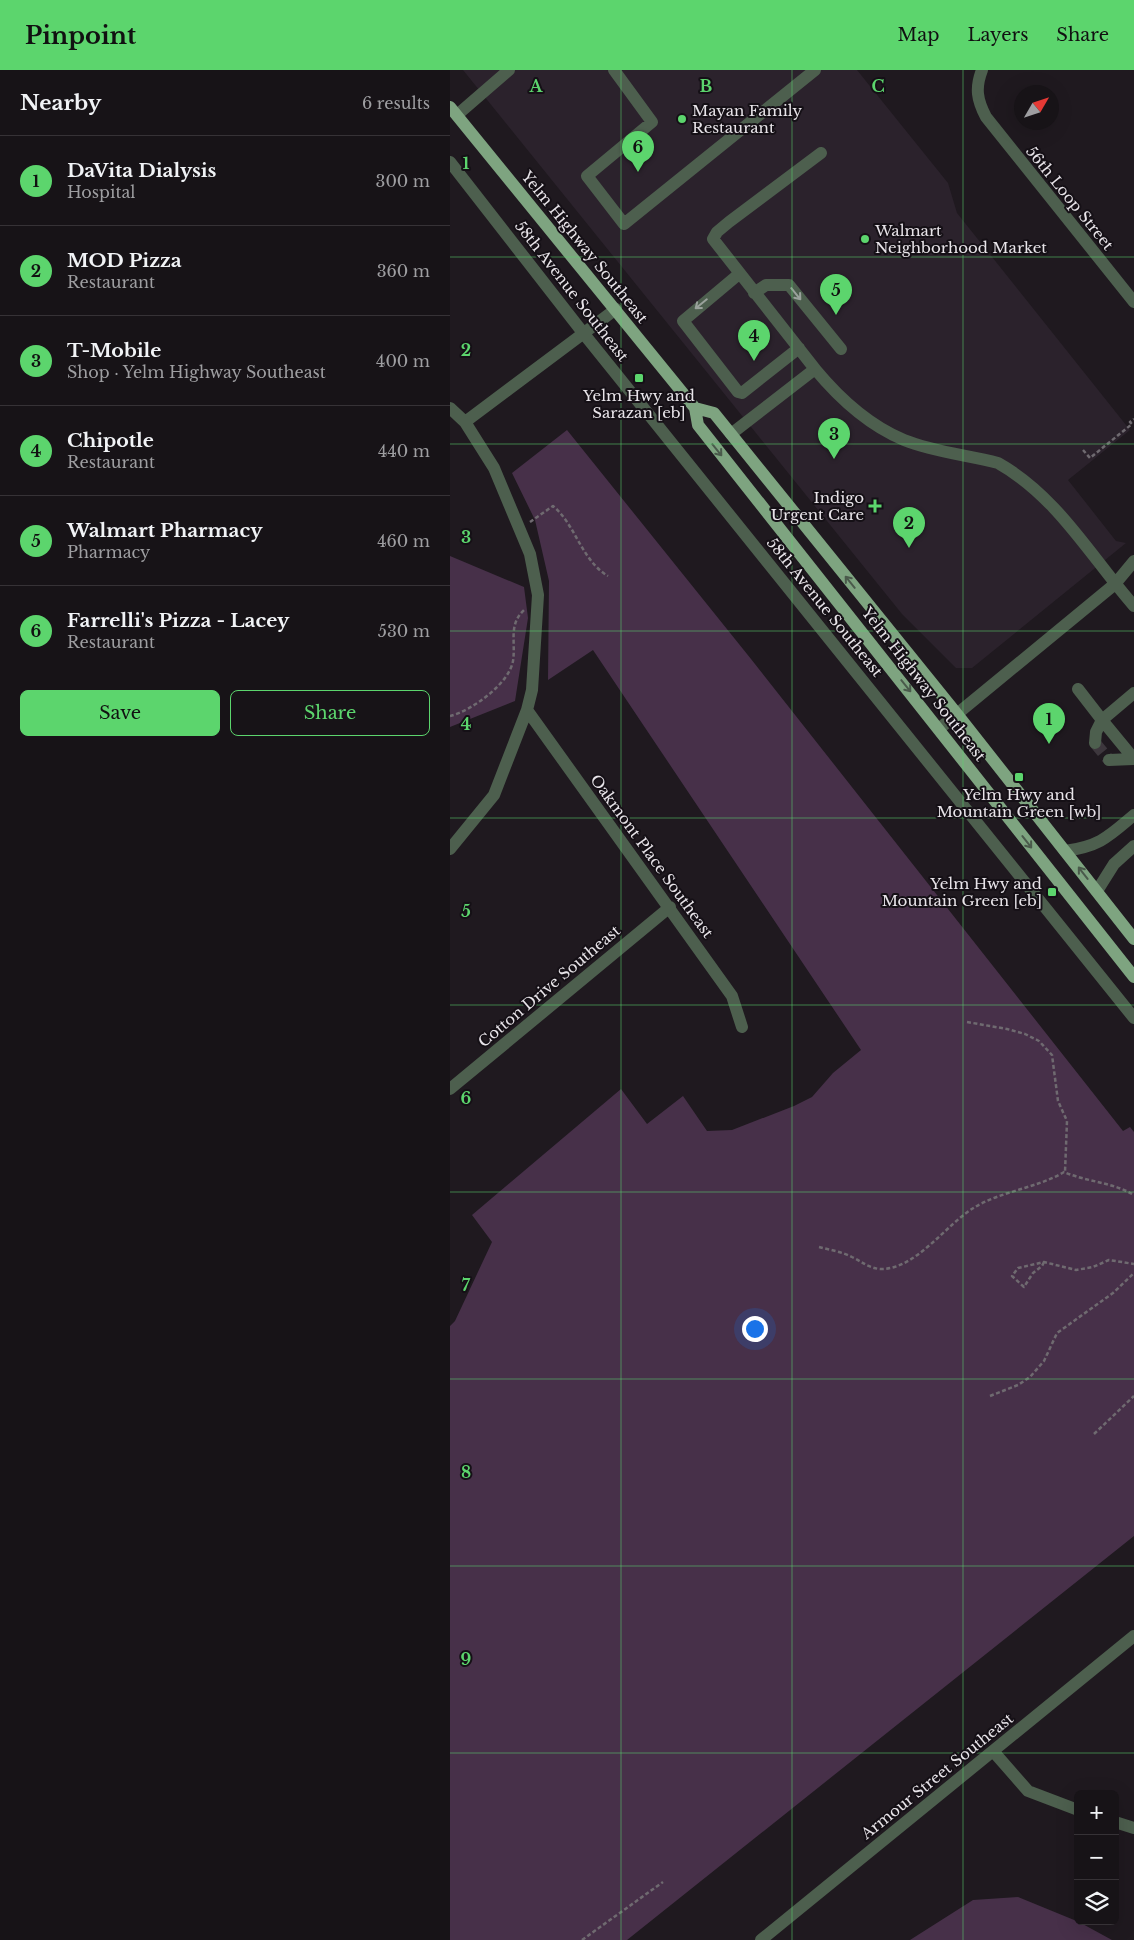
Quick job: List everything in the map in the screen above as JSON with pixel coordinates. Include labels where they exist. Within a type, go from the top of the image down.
[{"type":"main road","name":"Yelm Highway Southeast","points":[[453,111],[695,408],[698,425],[940,728],[1134,977]]},
{"type":"main road","name":"Yelm Highway Southeast","points":[[695,408],[714,413],[732,434],[957,714],[1134,939]]},
{"type":"street","points":[[453,111],[509,70]]},
{"type":"street","points":[[614,70],[652,122],[587,176],[624,224],[815,70]]},
{"type":"street","name":"56th Loop Street","points":[[982,70],[977,84],[979,104],[986,117],[1134,302]]},
{"type":"street","points":[[821,152],[717,232],[713,239],[832,389],[876,425],[904,440],[998,463],[1012,471],[1039,494],[1070,527],[1134,606]]},
{"type":"street","name":"58th Avenue Southeast","points":[[450,162],[584,334],[1134,1018]]},
{"type":"street","points":[[739,274],[683,321],[738,392],[742,393],[799,348]]},
{"type":"street","points":[[754,292],[766,285],[789,285],[840,349]]},
{"type":"street","points":[[465,422],[616,310]]},
{"type":"street","points":[[732,434],[815,368]]},
{"type":"street","points":[[450,408],[465,422],[494,468],[530,554],[538,595],[532,690],[527,710],[494,795],[450,849]]},
{"type":"street","points":[[940,728],[1115,584],[1134,561]]},
{"type":"street","points":[[1115,584],[1134,578]]},
{"type":"street","points":[[1078,689],[1134,759]]},
{"type":"street","points":[[1095,743],[1096,732],[1102,720],[1134,693]]},
{"type":"street","name":"Oakmont Place Southeast","points":[[527,710],[732,996],[742,1027]]},
{"type":"street","points":[[1108,760],[1134,759]]},
{"type":"street","points":[[1065,851],[1086,848],[1100,843],[1134,816]]},
{"type":"street","points":[[1097,891],[1114,864],[1134,846]]},
{"type":"street","name":"Cotton Drive Southeast","points":[[450,1089],[670,907]]},
{"type":"street","name":"Armour Street Southeast","points":[[761,1940],[1134,1636]]},
{"type":"street","points":[[993,1751],[1028,1791],[1074,1808]]},
{"type":"street","points":[[1119,1823],[1134,1828]]},
{"type":"path","points":[[1083,450],[1090,458],[1132,424],[1130,422],[1134,419]]},
{"type":"path","points":[[520,528],[553,506],[561,512],[590,561],[608,576]]},
{"type":"path","points":[[450,716],[472,707],[497,687],[513,661],[512,638],[516,621],[538,595]]},
{"type":"path","points":[[967,1022],[1025,1034],[1039,1041],[1052,1055],[1058,1101],[1067,1121],[1065,1172]]},
{"type":"path","points":[[819,1247],[852,1256],[870,1267],[882,1269],[893,1266],[918,1254],[976,1206],[1065,1172],[1078,1178],[1116,1186],[1134,1195]]},
{"type":"path","points":[[1044,1262],[1042,1266],[1032,1273],[1024,1287],[1012,1276],[1018,1268],[1044,1262],[1076,1270],[1094,1267],[1109,1260],[1134,1264]]},
{"type":"path","points":[[990,1396],[1030,1377],[1044,1361],[1057,1333],[1113,1293],[1134,1273]]},
{"type":"path","points":[[1094,1434],[1134,1396]]},
{"type":"path","points":[[582,1940],[663,1882]]},
{"type":"shaded area","points":[[463,70],[857,70],[948,183],[957,213],[1130,430],[1068,480],[1116,541],[1126,543],[972,668],[956,668],[902,614]]},
{"type":"shaded area","points":[[567,430],[751,659],[1123,1131],[1130,1127],[1134,1132],[1134,1536],[627,1940],[450,1940],[450,1326],[455,1321],[492,1242],[472,1215],[621,1089],[647,1124],[683,1096],[707,1131],[732,1130],[812,1097],[833,1073],[861,1050],[593,650],[548,680],[549,581],[535,520],[512,473]]},
{"type":"shaded area","points":[[450,556],[524,587],[528,618],[515,701],[450,727]]},
{"type":"shaded area","points":[[1018,1897],[1074,1920],[1074,1925],[1084,1925],[1112,1940],[910,1940],[973,1900]]},
{"type":"tunnel","points":[[1095,743],[1109,760]]},
{"type":"place","name":"Mayan Family Restaurant","points":[[682,119]]},
{"type":"place","name":"Farrelli's Pizza - Lacey","points":[[638,172]]},
{"type":"place","name":"Walmart Neighborhood Market","points":[[865,239]]},
{"type":"place","name":"Walmart Pharmacy","points":[[836,315]]},
{"type":"place","name":"Chipotle","points":[[754,361]]},
{"type":"place","name":"Yelm Hwy and Sarazan [eb]","points":[[639,378]]},
{"type":"place","name":"T-Mobile","points":[[834,459]]},
{"type":"place","name":"Indigo Urgent Care","points":[[875,506]]},
{"type":"place","name":"MOD Pizza","points":[[909,548]]},
{"type":"place","name":"DaVita Dialysis","points":[[1049,744]]},
{"type":"place","name":"Yelm Hwy and Mountain Green [wb]","points":[[1019,777]]},
{"type":"place","name":"Yelm Hwy and Mountain Green [eb]","points":[[1052,892]]}]
